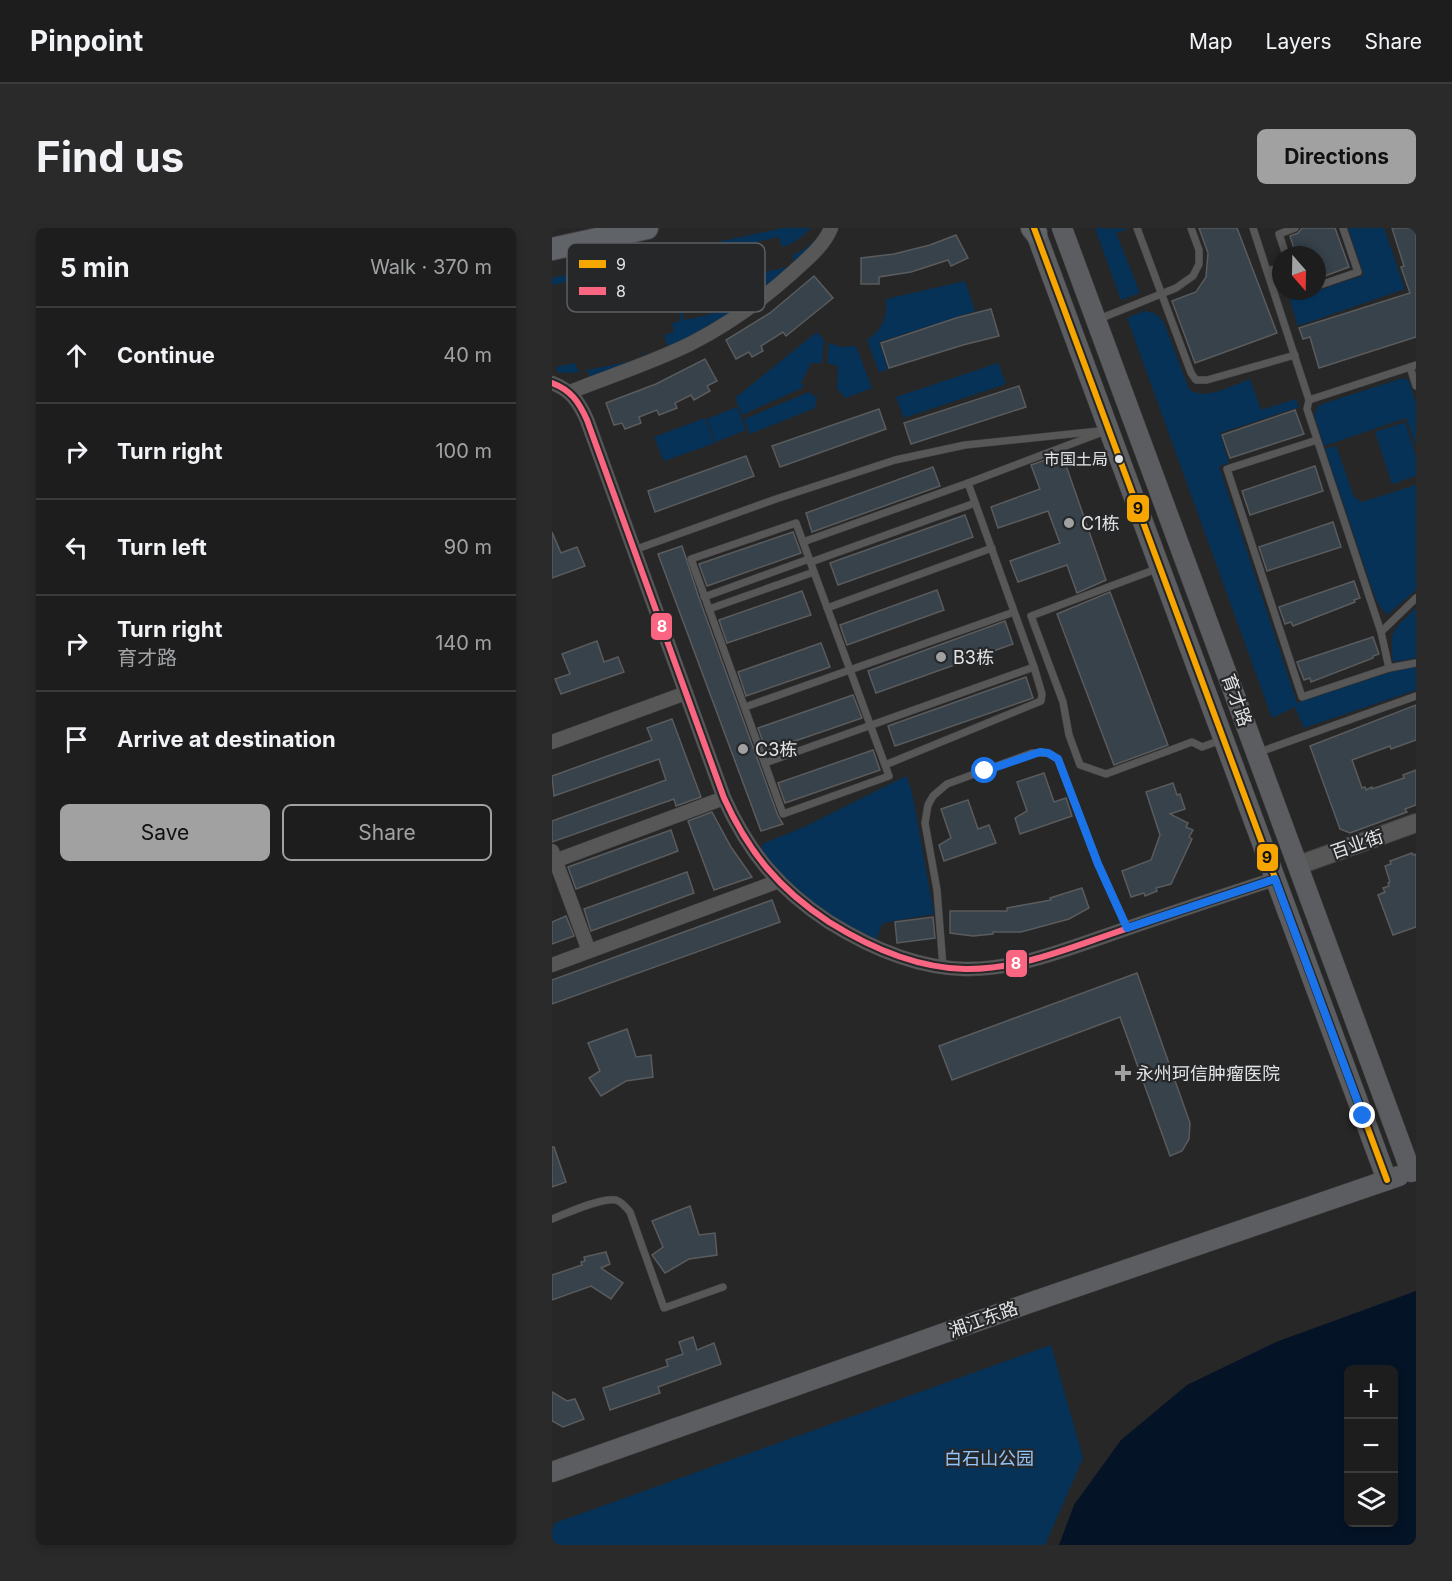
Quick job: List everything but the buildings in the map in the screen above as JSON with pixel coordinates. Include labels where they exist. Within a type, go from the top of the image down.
[{"type":"main road","points":[[579,243],[647,228]]},
{"type":"main road","points":[[1035,233],[1063,231]]},
{"type":"main road","name":"育才路","points":[[1063,231],[1414,1171]]},
{"type":"main road","name":"育才路","points":[[1035,233],[1110,429],[1387,1180]]},
{"type":"main road","points":[[552,249],[567,246]]},
{"type":"main road","name":"湘江东路","points":[[552,1472],[1029,1302],[1414,1171]]},
{"type":"street","points":[[765,295],[823,242],[831,228]]},
{"type":"street","points":[[570,392],[662,356],[743,312]]},
{"type":"street","points":[[552,383],[570,392],[580,404],[587,420],[724,798],[747,842],[760,862],[797,898],[848,934],[906,959],[943,967],[965,969],[1013,963],[1053,953],[1275,879]]},
{"type":"street","points":[[552,742],[686,693]]},
{"type":"street","points":[[590,951],[553,858],[724,798]]},
{"type":"street","name":"百业街","points":[[1299,865],[1416,824]]},
{"type":"street","points":[[552,965],[779,881]]},
{"type":"lane","points":[[1137,228],[1191,374],[1196,380],[1207,380],[1294,355]]},
{"type":"lane","points":[[1096,320],[1185,284],[1193,276],[1199,264],[1199,250],[1191,228]]},
{"type":"lane","points":[[1253,228],[1309,400],[1307,409],[1381,632],[1389,668]]},
{"type":"lane","points":[[1283,246],[1279,234],[1295,228]]},
{"type":"lane","points":[[1326,283],[1358,272],[1343,228]]},
{"type":"lane","points":[[1267,272],[1272,270]]},
{"type":"lane","points":[[1309,400],[1413,366],[1416,386]]},
{"type":"lane","points":[[803,542],[1110,429]]},
{"type":"lane","points":[[634,550],[776,499],[912,456],[1000,440],[1110,429]]},
{"type":"lane","points":[[1317,440],[1227,469],[1302,697],[1389,668],[1416,663]]},
{"type":"lane","points":[[885,765],[1041,701],[1042,694],[1034,667],[968,483]]},
{"type":"lane","points":[[704,597],[975,503]]},
{"type":"lane","points":[[796,523],[810,561],[889,776],[783,814],[691,559],[796,523]]},
{"type":"lane","points":[[827,608],[992,548]]},
{"type":"lane","points":[[1161,567],[1031,615],[1063,702],[1069,735],[1080,765],[1106,774],[1192,742],[1202,747],[1224,739]]},
{"type":"lane","points":[[709,609],[814,572]]},
{"type":"lane","points":[[1381,632],[1416,598]]},
{"type":"lane","points":[[745,707],[1014,612]]},
{"type":"lane","points":[[765,762],[1034,667]]},
{"type":"lane","points":[[1257,753],[1416,696]]},
{"type":"lane","points":[[943,967],[937,890],[925,823],[928,805],[933,796],[947,784],[1032,753],[1048,753],[1058,759],[1098,864],[1127,928]]},
{"type":"lane","points":[[552,1219],[604,1201],[616,1200],[622,1203],[630,1212],[664,1308],[723,1287]]},
{"type":"green space","points":[[783,228],[811,228],[798,240],[782,247],[779,237],[751,243],[714,243]]},
{"type":"green space","points":[[1095,228],[1129,229],[1116,233],[1140,293],[1121,300]]},
{"type":"green space","points":[[1348,228],[1384,228],[1405,289],[1298,326],[1290,300],[1326,300],[1326,288],[1364,275]]},
{"type":"green space","points":[[823,233],[799,260],[793,266],[793,255],[806,248]]},
{"type":"green space","points":[[792,266],[765,290],[765,272]]},
{"type":"green space","points":[[567,275],[567,282],[552,285],[552,278]]},
{"type":"green space","points":[[965,281],[975,311],[879,342],[888,369],[879,372],[867,340],[877,332],[883,322],[886,299]]},
{"type":"green space","points":[[1144,311],[1156,314],[1164,323],[1189,389],[1195,393],[1210,393],[1250,379],[1261,410],[1296,399],[1299,407],[1220,433],[1229,463],[1219,466],[1297,703],[1391,672],[1416,667],[1416,690],[1304,728],[1295,707],[1272,718],[1127,318]]},
{"type":"green space","points":[[679,312],[682,312],[684,320],[709,315],[708,312],[712,314],[734,312],[688,339],[656,353],[590,379],[588,371],[571,373],[557,372],[556,367],[575,363],[579,372],[643,358],[641,349],[645,357],[668,347],[664,335],[674,332],[672,323],[681,321]]},
{"type":"green space","points":[[817,332],[824,340],[822,363],[811,363],[801,383],[804,387],[742,415],[735,398]]},
{"type":"green space","points":[[829,343],[842,347],[856,346],[872,388],[845,398],[837,388],[838,366],[827,363]]},
{"type":"green space","points":[[998,363],[1006,384],[904,418],[896,397]]},
{"type":"green space","points":[[1403,378],[1409,381],[1416,404],[1416,446],[1406,418],[1324,446],[1314,415],[1319,405]]},
{"type":"green space","points":[[809,392],[817,396],[815,408],[750,434],[744,419]]},
{"type":"green space","points":[[737,407],[746,430],[716,442],[707,419]]},
{"type":"green space","points":[[705,418],[715,443],[664,461],[654,437]]},
{"type":"green space","points":[[1405,422],[1416,456],[1416,476],[1392,484],[1375,432]]},
{"type":"green space","points":[[1336,446],[1354,497],[1362,502],[1416,485],[1416,590],[1388,614],[1377,602],[1325,449]]},
{"type":"green space","points":[[1416,608],[1416,658],[1393,662],[1394,631]]},
{"type":"green space","points":[[906,776],[912,792],[934,914],[882,924],[876,940],[842,922],[812,902],[760,850],[764,843],[802,828]]},
{"type":"green space","name":"白石山公园","points":[[1051,1345],[1083,1458],[1045,1545],[552,1545],[552,1529],[555,1523]]},
{"type":"shaded area","points":[[1416,1291],[1416,1545],[1059,1545],[1074,1505],[1121,1440],[1187,1385],[1276,1342]]},
{"type":"transit line","name":"9","points":[[1034,228],[1387,1180]]},
{"type":"transit line","name":"8","points":[[552,383],[574,397],[587,420],[724,798],[734,818],[755,853],[780,883],[829,922],[877,948],[911,960],[947,968],[984,968],[1021,963],[1057,952],[1275,879]]},
{"type":"place","name":"市国土局","points":[[1119,459]]},
{"type":"place","name":"C1栋","points":[[1069,523]]},
{"type":"place","name":"B3栋","points":[[941,657]]},
{"type":"place","name":"C3栋","points":[[743,749]]},
{"type":"place","name":"永州珂信肿瘤医院","points":[[1123,1073]]},
{"type":"route","points":[[985,771],[1032,753],[1048,753],[1058,759],[1098,864],[1127,928],[1275,879],[1363,1116]]}]
